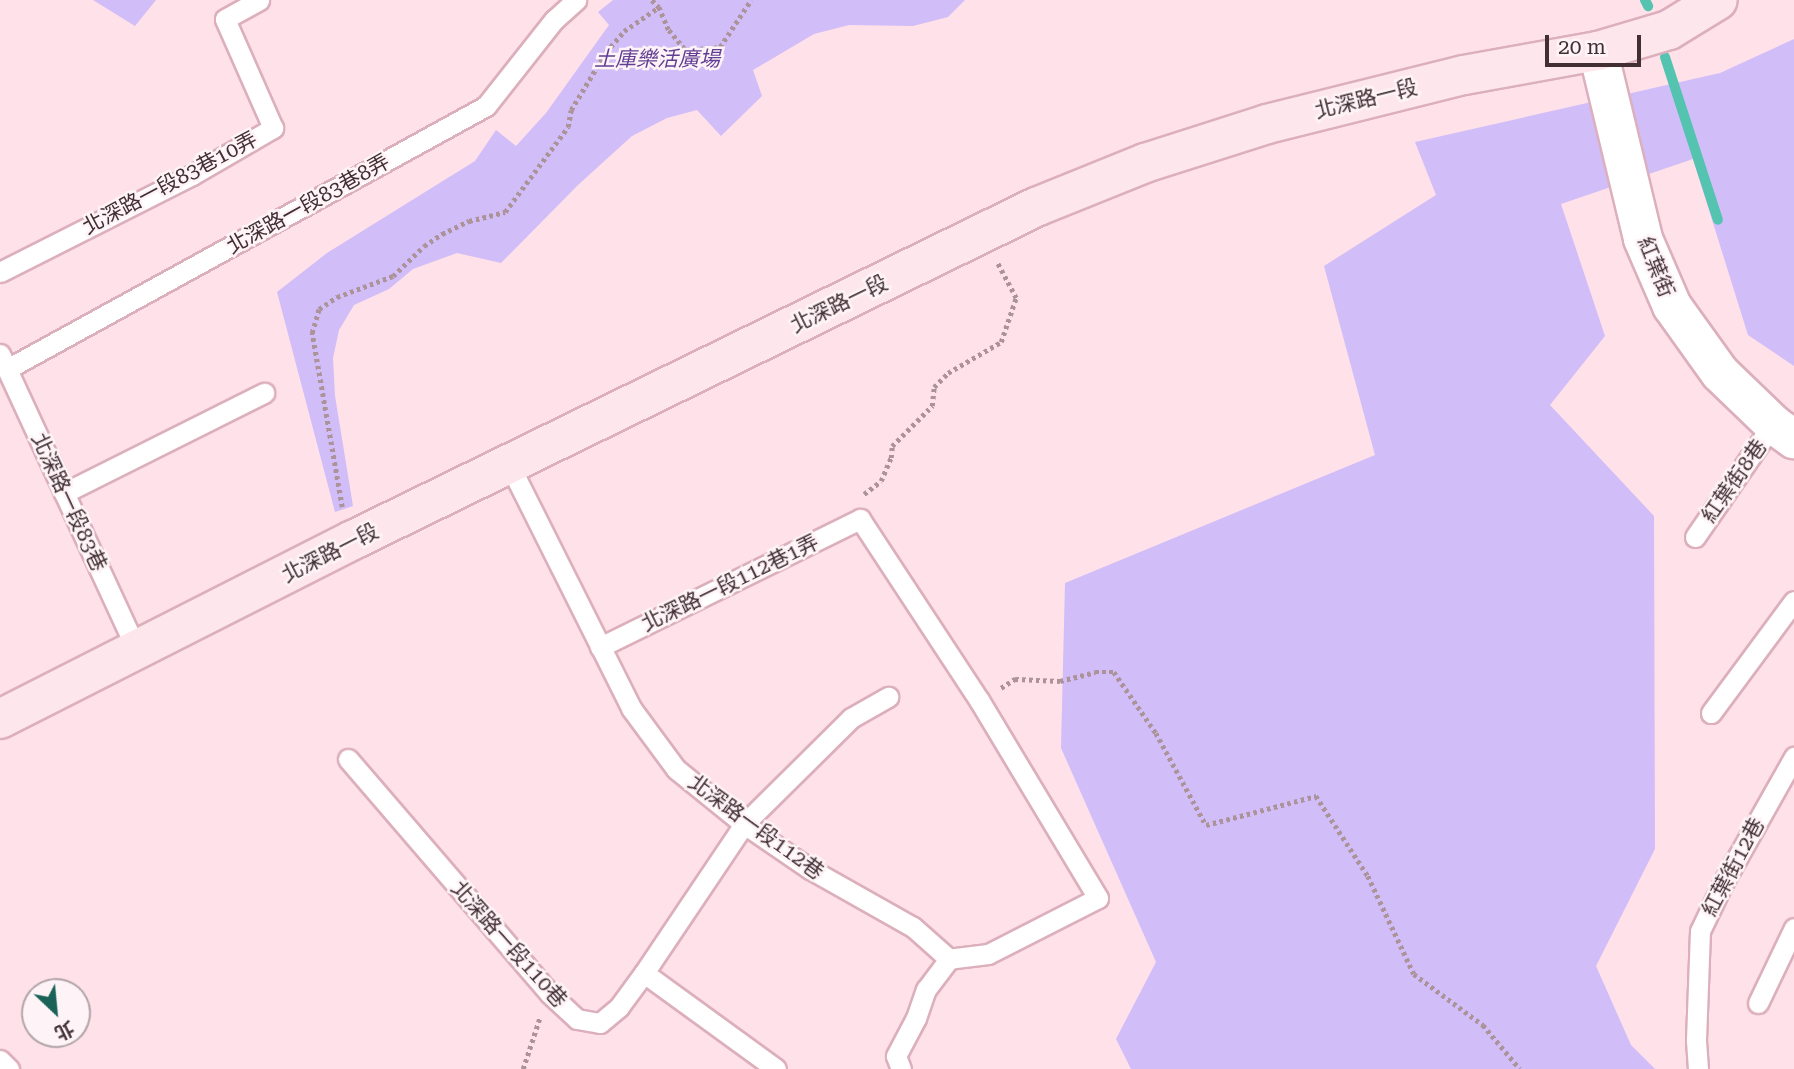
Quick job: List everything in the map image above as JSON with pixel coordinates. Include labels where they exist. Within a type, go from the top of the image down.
[{"type":"main road","name":"北深路一段","points":[[0,719],[353,540],[510,466],[1037,207],[1144,163],[1267,124],[1464,75],[1598,51],[1669,30],[1718,0]]},
{"type":"street","name":"紅葉街","points":[[1598,51],[1643,239],[1672,306],[1720,373],[1783,432]]},
{"type":"lane","name":"北深路一段83巷10弄","points":[[0,272],[191,175],[273,128],[225,19],[259,0]]},
{"type":"lane","name":"北深路一段83巷8弄","points":[[4,362],[486,106],[554,20],[576,0]]},
{"type":"lane","name":"北深路一段83巷","points":[[4,362],[137,651]]},
{"type":"lane","points":[[64,493],[264,393]]},
{"type":"lane","name":"紅葉街8巷","points":[[1695,537],[1783,432]]},
{"type":"lane","name":"北深路一段112巷","points":[[510,466],[631,708],[676,769],[744,824],[810,869],[913,927],[949,959]]},
{"type":"lane","name":"北深路一段112巷1弄","points":[[600,648],[860,519],[979,700]]},
{"type":"lane","points":[[1712,713],[1794,601]]},
{"type":"lane","name":"北深路一段110巷","points":[[348,760],[549,993],[578,1019],[600,1023],[619,1007],[644,973],[744,824],[851,718],[888,697]]},
{"type":"lane","points":[[901,1069],[896,1055],[916,1018],[926,989],[949,959],[988,954],[1098,898],[979,700]]},
{"type":"lane","name":"紅葉街12巷","points":[[1698,1069],[1696,1040],[1700,931],[1723,883],[1794,757]]},
{"type":"lane","points":[[1758,1003],[1794,928]]},
{"type":"lane","points":[[644,973],[776,1069]]},
{"type":"lane","points":[[0,1060],[9,1069]]},
{"type":"path","points":[[652,0],[659,7],[669,30],[686,50],[720,47],[751,0]]},
{"type":"path","points":[[353,540],[342,507],[312,333],[319,309],[337,297],[393,276],[424,246],[442,234],[469,221],[505,212],[568,127],[571,110],[606,52],[624,31],[659,7]]},
{"type":"path","points":[[863,495],[881,481],[891,458],[892,446],[932,407],[934,387],[948,373],[1001,342],[1016,298],[981,234]]},
{"type":"path","points":[[979,700],[1015,680],[1060,681],[1095,672],[1114,672],[1156,733],[1206,825],[1315,796],[1368,876],[1414,974],[1483,1025],[1520,1069]]},
{"type":"path","points":[[523,1069],[549,993]]},
{"type":"green space","points":[[93,0],[156,0],[135,26]]},
{"type":"green space","name":"土庫樂活廣場","points":[[613,0],[965,0],[948,17],[913,26],[849,25],[814,34],[753,70],[762,96],[721,136],[697,110],[667,118],[632,136],[578,185],[501,263],[457,253],[413,269],[389,289],[354,305],[339,330],[333,358],[335,396],[353,506],[335,512],[277,292],[327,253],[475,161],[496,130],[516,146],[546,113],[609,25],[598,12]]},
{"type":"green space","points":[[1794,39],[1794,366],[1748,335],[1693,159],[1561,204],[1605,336],[1550,405],[1654,516],[1655,849],[1596,966],[1631,1045],[1655,1069],[1131,1069],[1116,1039],[1156,962],[1061,748],[1065,583],[1375,455],[1324,266],[1436,195],[1415,142],[1720,73]]},
{"type":"waterway","points":[[1645,0],[1648,6]]},
{"type":"waterway","points":[[1665,57],[1718,220]]}]
